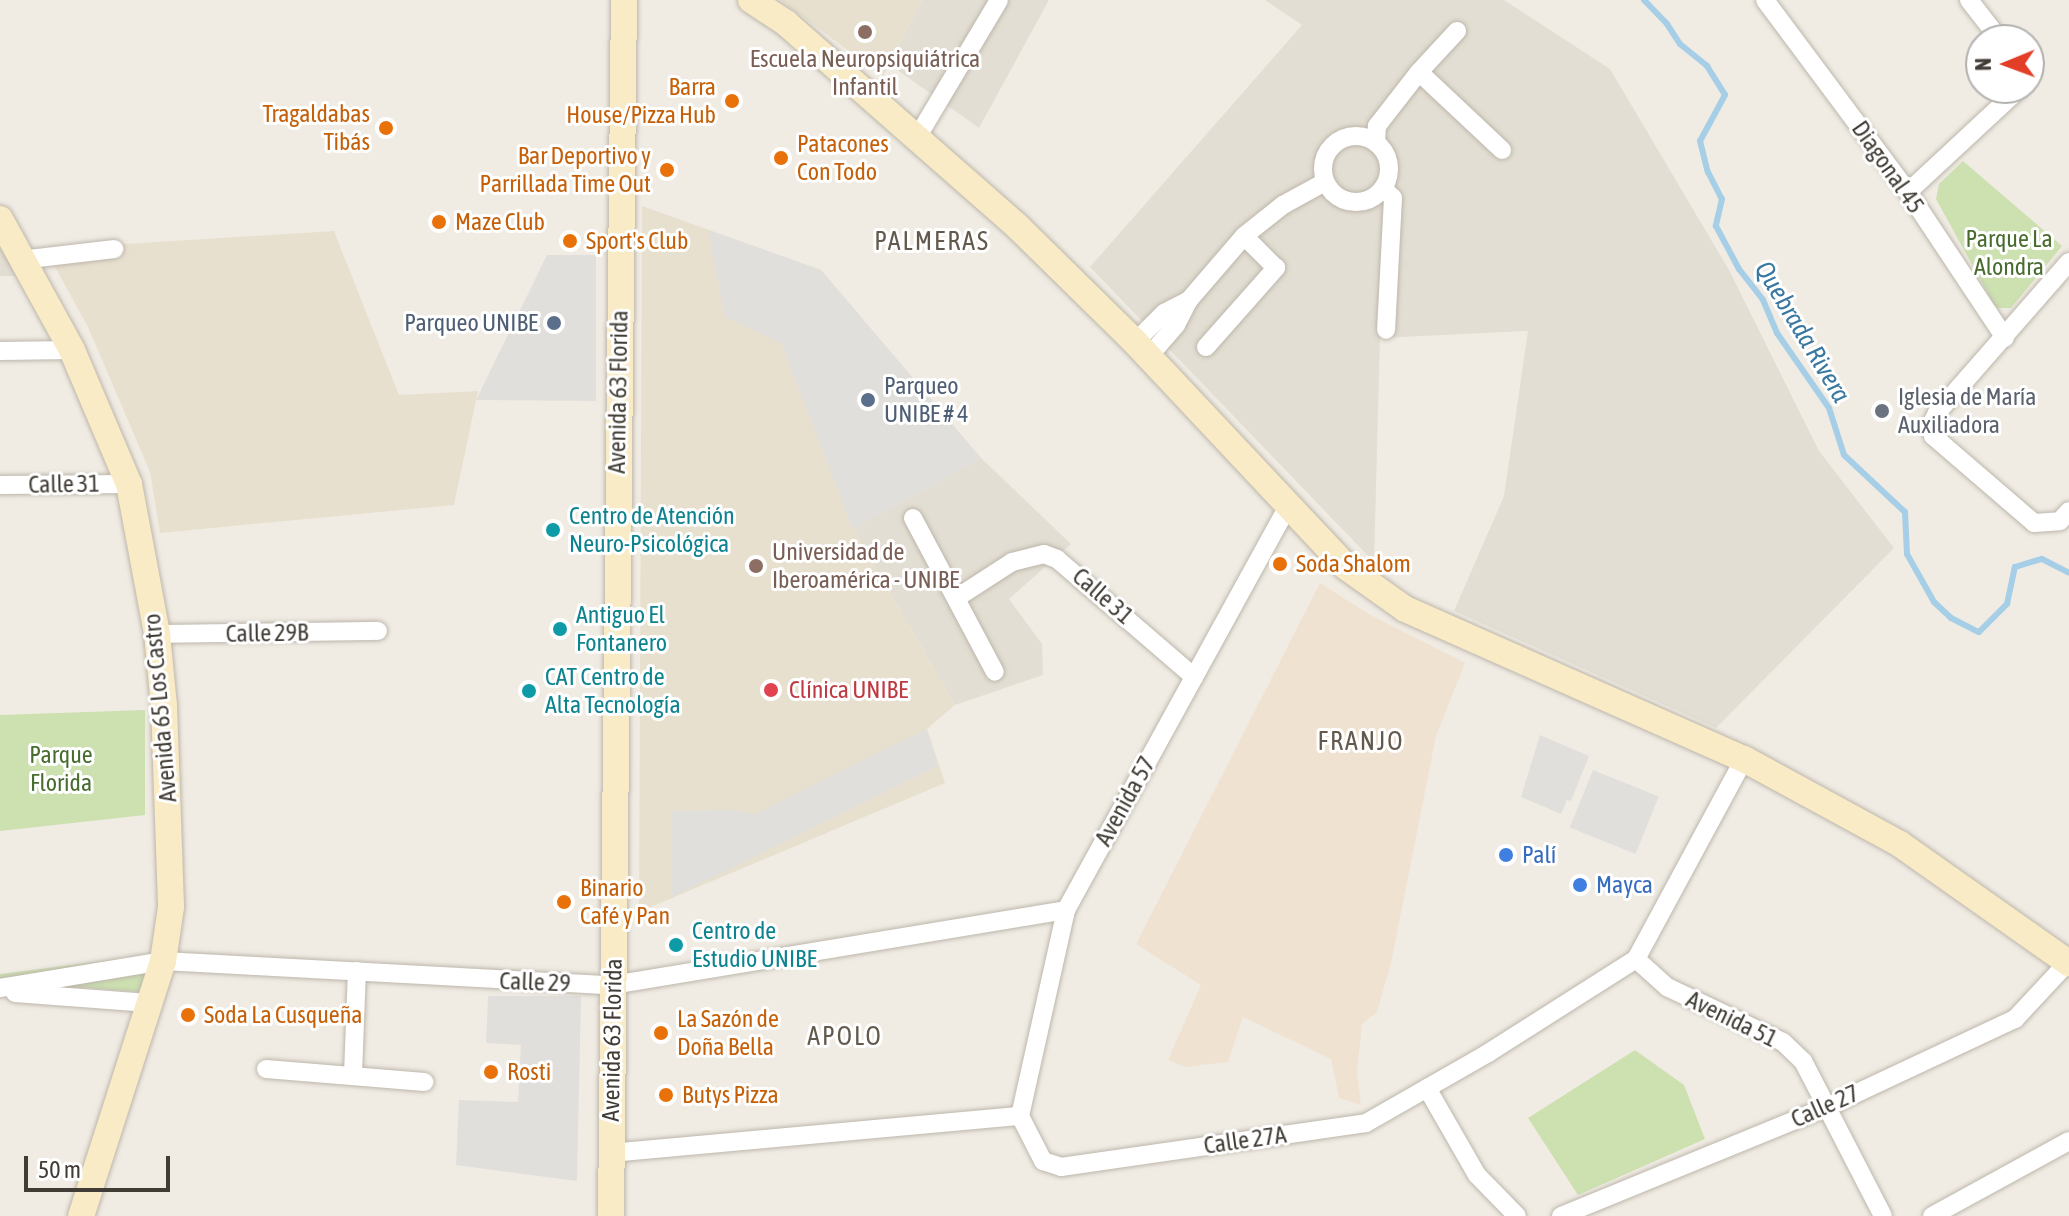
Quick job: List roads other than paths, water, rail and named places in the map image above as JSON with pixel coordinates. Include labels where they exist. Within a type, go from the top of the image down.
[{"type":"main road","name":"Avenida 63 Florida","points":[[611,1216],[624,0]]},
{"type":"main road","points":[[751,0],[786,23],[1017,226],[1142,349],[1287,508],[1346,567],[1405,609],[1744,759],[1900,844],[2068,962]]},
{"type":"main road","name":"Avenida 65 Los Castro","points":[[0,219],[72,350],[129,484],[157,634],[164,705],[171,907],[163,961],[81,1216]]},
{"type":"street","points":[[918,136],[999,0]]},
{"type":"street","name":"Diagonal 45","points":[[1765,0],[1908,192],[2005,338]]},
{"type":"street","points":[[1969,0],[1988,24]]},
{"type":"street","points":[[1376,143],[1353,136],[1341,140],[1325,157],[1325,182],[1338,197],[1367,201],[1383,188],[1387,179],[1387,159],[1376,143],[1377,126],[1419,72],[1457,31]]},
{"type":"street","points":[[1419,72],[1502,150]]},
{"type":"street","points":[[1908,192],[2003,104]]},
{"type":"street","points":[[1142,349],[1164,313],[1189,300],[1244,236],[1283,205],[1325,182]]},
{"type":"street","points":[[1383,188],[1393,198],[1386,330]]},
{"type":"street","points":[[1206,347],[1276,268],[1244,236]]},
{"type":"street","points":[[21,260],[114,249]]},
{"type":"street","points":[[2069,262],[1937,413],[1931,425],[1933,436],[2034,523],[2060,521],[2069,511]]},
{"type":"street","points":[[0,351],[72,350]]},
{"type":"street","name":"Calle 31","points":[[0,485],[129,484]]},
{"type":"street","name":"Avenida 57","points":[[1020,1116],[1066,910],[1287,508]]},
{"type":"street","points":[[913,518],[958,597],[995,672]]},
{"type":"street","name":"Calle 31","points":[[958,597],[1012,562],[1044,554],[1057,559],[1194,677]]},
{"type":"street","name":"Calle 29B","points":[[157,634],[378,631]]},
{"type":"street","name":"Calle 27A","points":[[1020,1116],[1043,1161],[1061,1167],[1366,1123],[1636,959],[1744,759]]},
{"type":"street","name":"Calle 29","points":[[0,990],[163,961],[613,985],[1066,910]]},
{"type":"street","name":"Avenida 51","points":[[1636,959],[1667,987],[1783,1042],[1803,1061],[1883,1216]]},
{"type":"street","name":"Calle 27","points":[[1561,1216],[1827,1107],[2015,1019],[2068,962]]},
{"type":"street","points":[[353,1074],[357,971]]},
{"type":"street","name":"Calle 29","points":[[0,990],[149,1003]]},
{"type":"street","points":[[266,1069],[424,1082]]},
{"type":"street","points":[[1427,1088],[1477,1175],[1517,1216]]},
{"type":"street","points":[[611,1153],[1020,1116]]},
{"type":"street","points":[[1932,1216],[2069,1141]]},
{"type":"waterway","name":"Quebrada Rivera","points":[[1644,0],[1667,24],[1680,44],[1707,66],[1725,95],[1700,141],[1708,172],[1722,199],[1716,226],[1739,269],[1763,300],[1777,333],[1829,408],[1844,455],[1905,512],[1907,554],[1934,602],[1951,618],[1979,632],[2007,604],[2015,567],[2042,559],[2069,573]]},
{"type":"place","name":"Escuela Neuropsiquiátrica Infantil","points":[[865,32]]},
{"type":"place","name":"Barra House/Pizza Hub","points":[[732,101]]},
{"type":"place","name":"Tragaldabas Tibás","points":[[386,128]]},
{"type":"place","name":"Patacones Con Todo","points":[[781,158]]},
{"type":"place","name":"Bar Deportivo y Parrillada Time Out","points":[[667,170]]},
{"type":"place","name":"Maze Club","points":[[439,222]]},
{"type":"place","name":"Sport's Club","points":[[570,241]]},
{"type":"place","name":"Parqueo UNIBE","points":[[554,323]]},
{"type":"place","name":"Parqueo UNIBE # 4","points":[[868,400]]},
{"type":"place","name":"Iglesia de María Auxiliadora","points":[[1882,411]]},
{"type":"place","name":"Centro de Atención Neuro-Psicológica","points":[[553,530]]},
{"type":"place","name":"Soda Shalom","points":[[1280,564]]},
{"type":"place","name":"Universidad de Iberoamérica - UNIBE","points":[[756,566]]},
{"type":"place","name":"Antiguo El Fontanero","points":[[560,629]]},
{"type":"place","name":"Clínica UNIBE","points":[[771,690]]},
{"type":"place","name":"CAT Centro de Alta Tecnología","points":[[529,691]]},
{"type":"place","name":"Palí","points":[[1506,855]]},
{"type":"place","name":"Mayca","points":[[1580,885]]},
{"type":"place","name":"Binario Café y Pan","points":[[564,902]]},
{"type":"place","name":"Centro de Estudio UNIBE","points":[[676,945]]},
{"type":"place","name":"Soda La Cusqueña","points":[[188,1015]]},
{"type":"place","name":"La Sazón de Doña Bella","points":[[661,1033]]},
{"type":"place","name":"Rosti","points":[[491,1072]]},
{"type":"place","name":"Butys Pizza","points":[[666,1095]]},
{"type":"district","name":"PALMERAS","points":[[932,242]]},
{"type":"district","name":"FRANJO","points":[[1361,742]]},
{"type":"district","name":"APOLO","points":[[845,1037]]},
{"type":"park label","name":"Parque La Alondra","points":[[2009,253]]},
{"type":"park label","name":"Parque Florida","points":[[61,769]]}]
